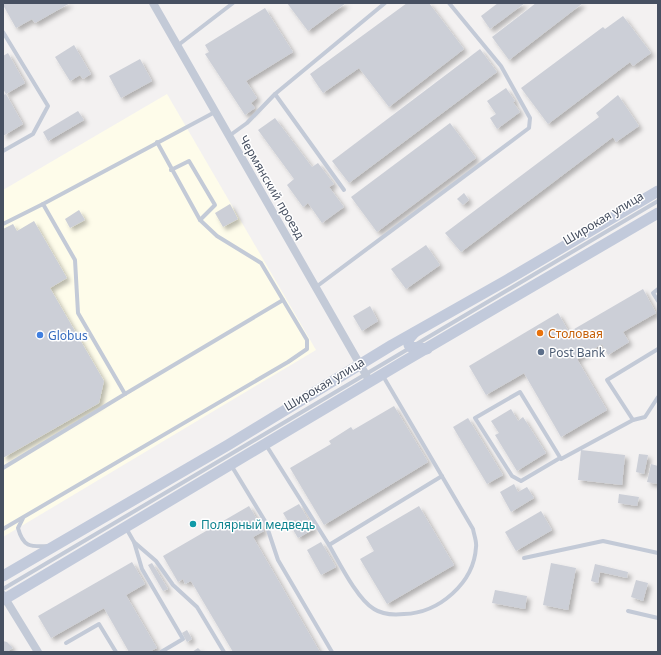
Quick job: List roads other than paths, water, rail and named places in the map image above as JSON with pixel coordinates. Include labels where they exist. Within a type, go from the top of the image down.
[{"type":"main road","name":"Широкая улица","points":[[4,596],[125,528],[266,444],[366,373],[414,333],[657,194]]},
{"type":"main road","name":"Широкая улица","points":[[3,576],[228,445],[366,373],[383,375],[658,213]]},
{"type":"main road","points":[[414,333],[408,340],[408,345],[411,347],[427,349]]},
{"type":"street","name":"Чермянский проезд","points":[[153,3],[176,46],[366,373]]},
{"type":"street","points":[[4,596],[38,652]]},
{"type":"lane","points":[[176,46],[233,3]]},
{"type":"lane","points":[[228,136],[246,123],[275,94],[385,3]]},
{"type":"lane","points":[[316,287],[529,128],[530,118],[502,66],[449,3]]},
{"type":"lane","points":[[3,32],[48,106],[33,134],[3,151]]},
{"type":"lane","points":[[275,94],[344,190]]},
{"type":"lane","points":[[3,224],[215,112]]},
{"type":"lane","points":[[3,529],[288,362],[307,349],[307,340],[261,263],[217,236],[200,220],[171,170],[157,142]]},
{"type":"lane","points":[[171,170],[189,161],[215,205],[200,220]]},
{"type":"lane","name":"Широкая улица","points":[[4,596],[366,373],[411,347],[657,194]]},
{"type":"lane","points":[[43,204],[75,260],[78,313],[125,394]]},
{"type":"lane","points":[[658,289],[653,293],[658,301]]},
{"type":"lane","points":[[3,468],[283,300]]},
{"type":"lane","points":[[633,420],[607,380],[658,349]]},
{"type":"lane","points":[[266,444],[362,598],[374,609],[390,615],[410,614],[439,604],[451,596],[463,583],[474,560],[477,546],[473,529],[383,375]]},
{"type":"lane","points":[[560,458],[520,392],[475,418],[512,476],[521,481],[560,458],[561,460],[633,420],[645,417],[658,397]]},
{"type":"lane","points":[[232,465],[265,521],[278,560],[332,652]]},
{"type":"lane","points":[[329,545],[442,476]]},
{"type":"lane","points":[[23,518],[18,528],[20,536],[26,544],[34,547],[56,545]]},
{"type":"lane","points":[[125,528],[134,542],[142,569],[183,639],[161,652]]},
{"type":"lane","points":[[524,558],[603,540],[658,553]]},
{"type":"lane","points":[[134,542],[156,561],[173,585],[196,607],[224,652]]},
{"type":"lane","points":[[628,611],[658,618]]},
{"type":"lane","points":[[66,643],[99,624],[116,652]]},
{"type":"place","name":"Столовая","points":[[540,333]]},
{"type":"place","name":"Globus","points":[[40,335]]},
{"type":"place","name":"Post Bank","points":[[541,352]]},
{"type":"place","name":"Полярный медведь","points":[[193,524]]}]
